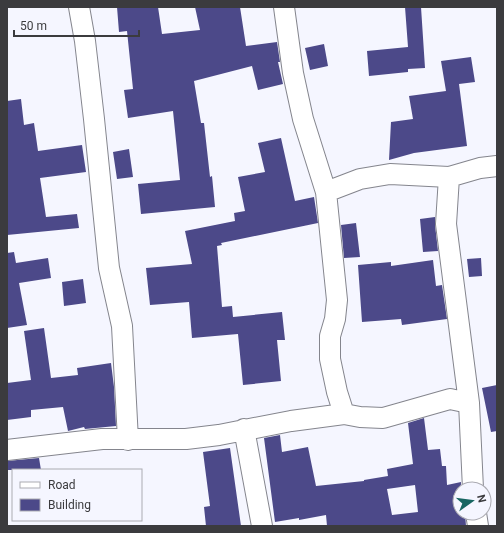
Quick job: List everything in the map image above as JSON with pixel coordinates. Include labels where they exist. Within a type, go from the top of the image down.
[{"type":"street","points":[[79,7],[94,119],[109,268],[122,326],[128,440]]},
{"type":"street","points":[[284,7],[293,73],[303,119],[326,192],[337,300],[330,336],[330,359],[337,392],[344,414]]},
{"type":"street","points":[[326,192],[360,179],[390,174],[449,177],[480,168],[497,166]]},
{"type":"street","points":[[449,177],[446,224],[469,403],[473,481]]},
{"type":"street","points":[[7,450],[102,440],[186,439],[219,435],[291,421],[344,414],[360,417],[383,418],[450,399],[469,403]]},
{"type":"street","points":[[244,429],[262,526]]},
{"type":"building","points":[[117,7],[158,7],[162,34],[200,30],[195,7],[240,7],[246,46],[277,42],[280,62],[278,62],[283,84],[258,90],[252,66],[194,81],[201,123],[204,123],[215,207],[141,214],[138,184],[180,180],[173,111],[128,118],[124,90],[133,89],[127,31],[119,32]]},
{"type":"building","points":[[405,7],[421,7],[425,68],[408,69],[408,72],[369,76],[367,51],[408,47]]},
{"type":"building","points":[[324,44],[328,66],[310,70],[305,48]]},
{"type":"building","points":[[471,57],[475,82],[459,84],[467,146],[414,153],[389,160],[391,122],[413,119],[409,96],[446,91],[441,61]]},
{"type":"building","points":[[21,99],[24,125],[34,123],[38,151],[82,145],[86,172],[40,178],[46,217],[77,214],[79,228],[7,235],[7,101]]},
{"type":"building","points":[[281,138],[295,201],[314,197],[318,223],[221,243],[222,245],[217,246],[222,307],[232,306],[233,317],[282,312],[285,340],[277,340],[281,381],[243,385],[238,334],[192,338],[189,302],[150,305],[146,268],[192,264],[185,231],[235,221],[234,213],[245,211],[238,177],[265,172],[258,143]]},
{"type":"building","points":[[129,149],[133,177],[117,179],[113,152]]},
{"type":"building","points":[[435,217],[438,251],[423,252],[420,219]]},
{"type":"building","points":[[356,223],[360,257],[344,258],[341,225]]},
{"type":"building","points":[[14,252],[16,263],[48,258],[51,278],[19,283],[27,325],[7,328],[7,253]]},
{"type":"building","points":[[481,258],[482,276],[469,277],[467,259]]},
{"type":"building","points":[[433,260],[436,286],[442,285],[447,319],[402,325],[401,319],[362,322],[358,265],[391,262],[391,266]]},
{"type":"building","points":[[83,279],[86,303],[64,306],[62,282]]},
{"type":"building","points":[[44,328],[51,378],[78,375],[77,368],[111,363],[116,426],[85,429],[84,427],[68,431],[63,407],[31,410],[31,417],[7,420],[7,383],[31,380],[24,331]]},
{"type":"building","points":[[497,385],[497,431],[491,432],[482,388]]},
{"type":"building","points":[[424,418],[428,450],[440,449],[442,466],[446,466],[447,485],[452,484],[452,521],[466,521],[466,526],[327,526],[326,515],[299,520],[299,518],[275,522],[264,438],[280,435],[282,452],[308,447],[316,486],[364,481],[388,476],[387,469],[413,464],[408,423]],"holes":[[[415,485],[418,512],[392,515],[387,489]]]},
{"type":"building","points":[[230,448],[241,526],[206,526],[204,507],[210,506],[203,452]]},
{"type":"building","points":[[39,458],[41,469],[7,470],[7,461]]}]
